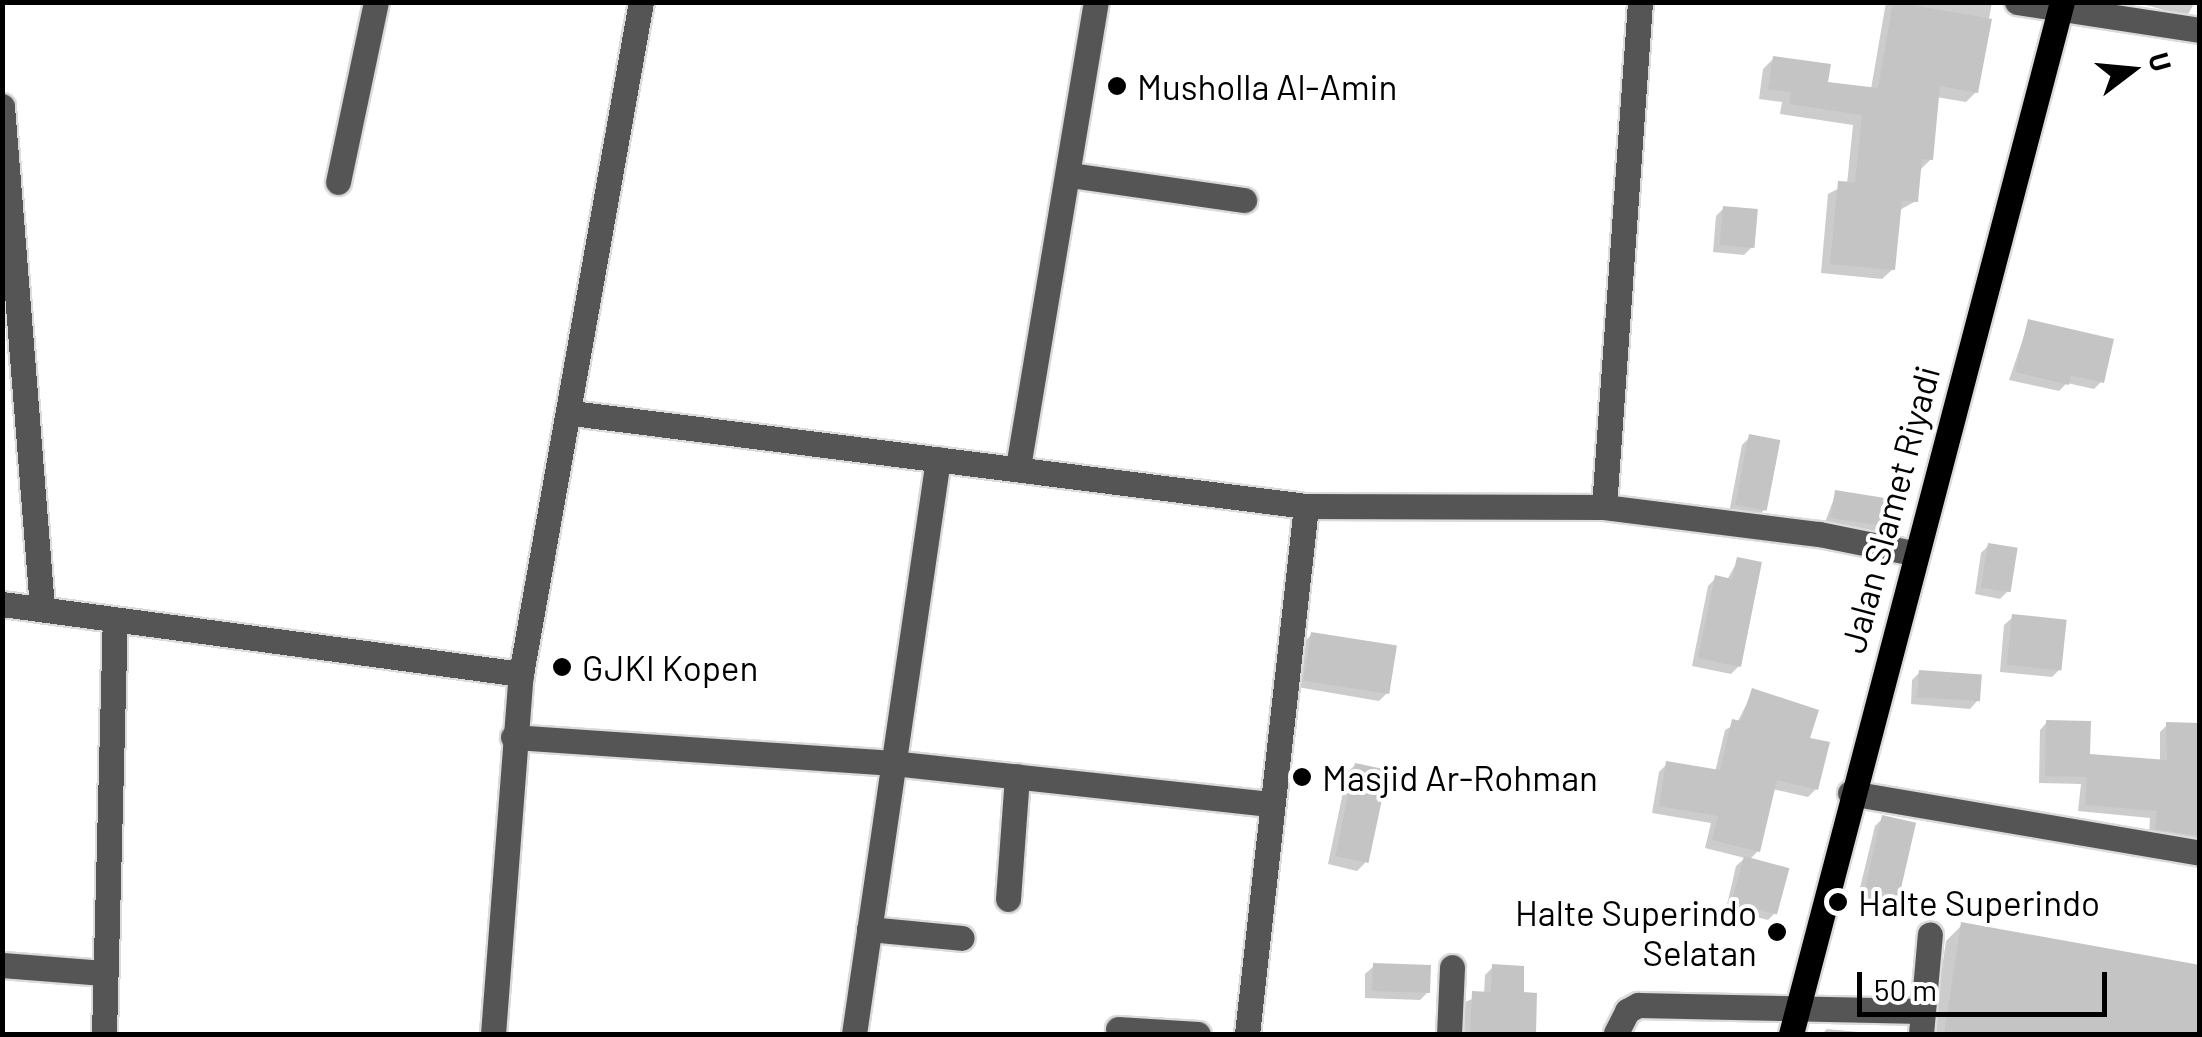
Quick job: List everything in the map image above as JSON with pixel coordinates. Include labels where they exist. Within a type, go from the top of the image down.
[{"type":"main road","name":"Jalan Slamet Riyadi","points":[[1793,1022],[1913,554],[2062,6]]},
{"type":"street","points":[[338,182],[376,2]]},
{"type":"street","points":[[493,1034],[512,737],[521,674],[572,413],[641,2]]},
{"type":"street","points":[[1018,466],[1070,175],[1096,2]]},
{"type":"street","points":[[1604,507],[1640,2]]},
{"type":"street","points":[[2016,2],[2200,30]]},
{"type":"street","points":[[2,106],[42,608]]},
{"type":"street","points":[[1070,175],[1244,200]]},
{"type":"street","points":[[572,413],[1018,466],[1306,506],[1604,507],[1819,534],[1913,554]]},
{"type":"street","points":[[854,1034],[938,459]]},
{"type":"street","points":[[1247,1034],[1269,804],[1306,506]]},
{"type":"street","points":[[2,604],[521,674]]},
{"type":"street","points":[[104,1034],[115,620]]},
{"type":"street","points":[[512,737],[892,764],[1269,804]]},
{"type":"street","points":[[1008,899],[1016,776]]},
{"type":"street","points":[[1850,792],[2200,853]]},
{"type":"street","points":[[869,929],[962,938]]},
{"type":"street","points":[[1616,1033],[1627,1011],[1638,1005],[1793,1022],[1921,1023],[1930,934]]},
{"type":"street","points":[[2,966],[104,973]]},
{"type":"street","points":[[1449,1034],[1452,967]]},
{"type":"street","points":[[1118,1029],[1198,1034]]},
{"type":"building","points":[[1893,2],[1992,19],[1978,93],[1940,86],[1933,160],[1922,159],[1918,202],[1902,201],[1895,270],[1830,264],[1838,181],[1855,182],[1862,115],[1789,104],[1791,92],[1768,89],[1773,56],[1831,64],[1828,82],[1878,88]]},
{"type":"building","points":[[1723,206],[1758,209],[1754,248],[1720,245]]},
{"type":"building","points":[[2028,319],[2114,339],[2104,383],[2071,375],[2069,385],[2015,372]]},
{"type":"building","points":[[1749,434],[1780,440],[1767,511],[1735,505]]},
{"type":"building","points":[[1835,490],[1886,498],[1882,526],[1831,518]]},
{"type":"building","points":[[1988,543],[2018,548],[2011,592],[1981,587]]},
{"type":"building","points":[[1737,557],[1762,562],[1741,667],[1698,658],[1715,575],[1732,579]]},
{"type":"building","points":[[2012,614],[2067,620],[2061,670],[2007,665]]},
{"type":"building","points":[[1311,632],[1397,646],[1389,694],[1303,680]]},
{"type":"building","points":[[1919,670],[1982,674],[1980,701],[1917,697]]},
{"type":"building","points":[[1752,688],[1819,710],[1810,738],[1830,742],[1818,790],[1777,780],[1760,852],[1712,840],[1718,816],[1659,806],[1666,761],[1720,770],[1732,719],[1741,721]]},
{"type":"building","points":[[2046,720],[2091,721],[2090,754],[2167,760],[2166,722],[2200,723],[2200,836],[2155,829],[2157,811],[2085,805],[2087,777],[2045,776]]},
{"type":"building","points":[[1355,763],[1388,770],[1369,863],[1335,856]]},
{"type":"building","points":[[1882,815],[1916,823],[1899,896],[1865,888]]},
{"type":"building","points":[[1744,856],[1789,868],[1777,915],[1732,902]]},
{"type":"building","points":[[1961,922],[2200,965],[2200,1034],[1944,1034]]},
{"type":"building","points":[[1373,963],[1431,965],[1430,993],[1372,991]]},
{"type":"building","points":[[1492,964],[1524,966],[1524,992],[1537,993],[1536,1034],[1470,1034],[1472,991],[1491,992]]},
{"type":"place","name":"Musholla Al-Amin","points":[[1117,86]]},
{"type":"place","name":"GJKI Kopen","points":[[562,667]]},
{"type":"place","name":"Masjid Ar-Rohman","points":[[1302,777]]},
{"type":"place","name":"Halte Superindo","points":[[1838,902]]},
{"type":"place","name":"Halte Superindo Selatan","points":[[1777,932]]}]
